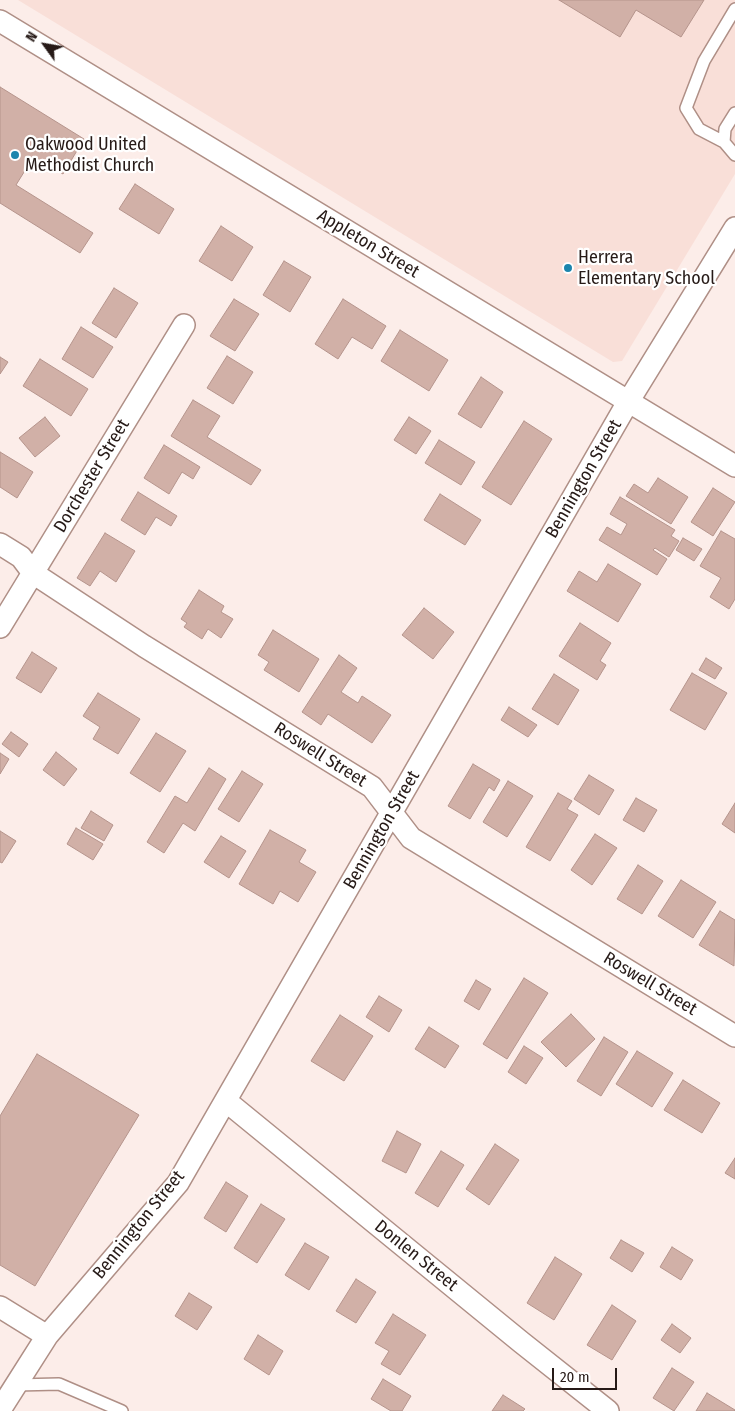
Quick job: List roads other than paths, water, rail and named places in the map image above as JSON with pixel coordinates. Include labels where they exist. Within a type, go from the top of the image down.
[{"type":"street","name":"Appleton Street","points":[[0,22],[735,466]]},
{"type":"street","name":"Bennington Street","points":[[0,1410],[47,1336],[178,1183],[628,402],[735,228]]},
{"type":"street","name":"Dorchester Street","points":[[0,627],[184,325]]},
{"type":"street","name":"Roswell Street","points":[[0,544],[21,557],[33,572],[144,646],[372,787],[411,838],[732,1030]]},
{"type":"street","name":"Donlen Street","points":[[226,1101],[608,1411]]},
{"type":"street","points":[[0,1307],[47,1336]]},
{"type":"lane","points":[[735,9],[704,61],[686,108],[699,129],[724,142],[735,155]]},
{"type":"lane","points":[[724,142],[725,129],[735,113]]},
{"type":"lane","points":[[16,1385],[59,1384],[122,1411]]},
{"type":"place","name":"Oakwood United Methodist Church","points":[[15,155]]},
{"type":"place","name":"Herrera Elementary School","points":[[568,268]]}]
